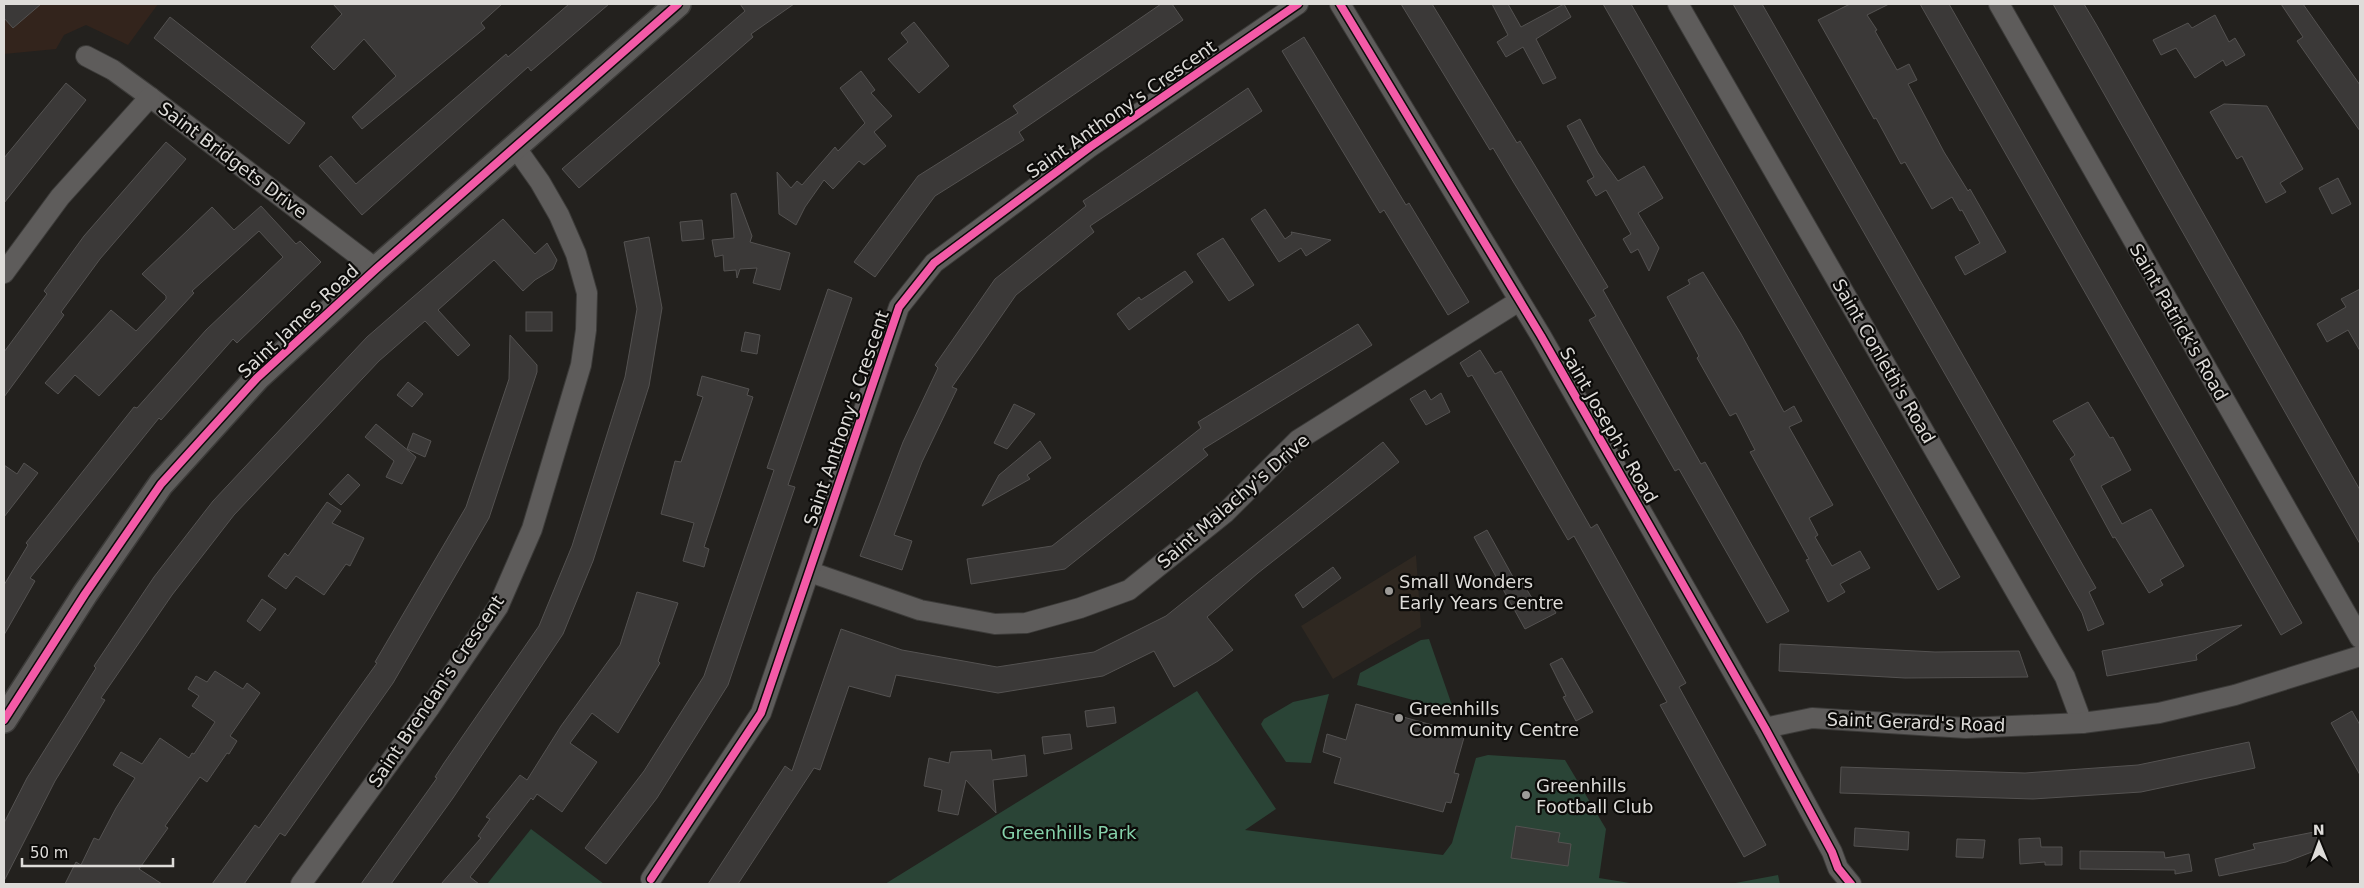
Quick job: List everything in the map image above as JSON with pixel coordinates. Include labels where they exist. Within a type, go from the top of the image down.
[{"type":"street","name":"Saint James Road","points":[[4,720],[85,594],[161,484],[257,378],[376,268],[516,148],[678,4]]},
{"type":"street","name":"Saint Anthony's Crescent","points":[[652,880],[761,713],[899,308],[934,263],[1090,147],[1298,4]]},
{"type":"street","name":"Saint Joseph's Road","points":[[1340,4],[1519,301],[1765,728],[1832,852],[1838,868],[1851,884]]},
{"type":"street","name":"Saint Conleth's Road","points":[[1678,4],[2065,677],[2082,723]]},
{"type":"street","name":"Saint Patrick's Road","points":[[1999,4],[2360,638]]},
{"type":"street","name":"Saint Bridgets Drive","points":[[86,56],[113,70],[150,97],[376,268]]},
{"type":"street","points":[[4,272],[60,197],[150,97]]},
{"type":"street","name":"Saint Brendan's Crescent","points":[[301,884],[430,707],[498,607],[532,529],[582,365],[586,330],[587,293],[576,254],[558,214],[540,182],[516,148]]},
{"type":"street","name":"Saint Malachy's Drive","points":[[810,572],[920,610],[995,624],[1026,623],[1080,608],[1129,590],[1225,513],[1298,440],[1519,301]]},
{"type":"street","name":"Saint Gerard's Road","points":[[1765,728],[1812,718],[1966,728],[2082,723],[2159,713],[2235,695],[2360,656]]},
{"type":"shaded area","points":[[4,4],[158,4],[128,45],[86,25],[64,35],[56,49],[4,54]]},
{"type":"shaded area","name":"Small Wonders Early Years Centre","points":[[1416,555],[1421,627],[1333,679],[1301,626]]},
{"type":"green space","points":[[1429,639],[1454,711],[1357,685],[1360,673],[1421,640]]},
{"type":"green space","name":"Greenhills Park","points":[[1197,691],[1276,809],[1245,830],[1443,855],[1452,843],[1476,758],[1488,755],[1565,760],[1606,829],[1599,878],[1636,884],[885,884]]},
{"type":"green space","points":[[1329,694],[1311,763],[1286,762],[1263,728],[1261,724],[1264,719],[1293,702]]},
{"type":"green space","points":[[531,829],[604,884],[487,884]]},
{"type":"green space","points":[[1778,875],[1780,884],[1730,884]]},
{"type":"building","points":[[4,4],[41,4],[13,28],[4,18]]},
{"type":"building","points":[[333,4],[502,4],[481,23],[485,28],[362,129],[352,117],[396,76],[364,39],[334,70],[311,47],[342,14]]},
{"type":"building","points":[[569,4],[609,4],[531,71],[528,67],[362,215],[319,166],[331,156],[356,184],[506,54],[508,57]]},
{"type":"building","points":[[740,4],[794,4],[751,34],[753,37],[579,188],[562,169],[745,11]]},
{"type":"building","points":[[1161,4],[1172,4],[1183,20],[1019,132],[1024,140],[935,196],[875,277],[854,262],[918,176],[1018,113],[1013,106]]},
{"type":"building","points":[[1401,4],[1432,4],[1517,143],[1520,141],[1608,287],[1603,290],[1701,464],[1705,462],[1789,611],[1767,623],[1679,469],[1675,471],[1589,320],[1596,316],[1493,148],[1490,150]]},
{"type":"building","points":[[1492,4],[1508,4],[1521,27],[1564,4],[1571,17],[1536,39],[1556,78],[1543,84],[1523,47],[1506,57],[1497,42],[1508,35]]},
{"type":"building","points":[[1603,4],[1631,4],[1960,577],[1938,590]]},
{"type":"building","points":[[1733,4],[1762,4],[2096,588],[2089,592],[2104,624],[2088,631],[2082,613]]},
{"type":"building","points":[[1850,4],[1889,4],[1867,15],[1877,30],[1875,31],[1897,70],[1909,64],[1917,80],[1908,84],[1944,152],[1968,191],[1970,189],[2006,252],[1965,275],[1955,257],[1980,243],[1962,210],[1960,211],[1952,197],[1932,209],[1905,162],[1901,164],[1818,20]]},
{"type":"building","points":[[1920,4],[1949,4],[2302,623],[2281,635]]},
{"type":"building","points":[[2053,4],[2084,4],[2096,24],[2360,490],[2360,544]]},
{"type":"building","points":[[2281,4],[2303,4],[2360,85],[2360,131],[2297,41],[2303,37]]},
{"type":"building","points":[[2215,15],[2229,42],[2235,38],[2245,55],[2226,66],[2223,60],[2195,78],[2176,48],[2161,55],[2153,40],[2188,23],[2192,28]]},
{"type":"building","points":[[170,17],[305,123],[289,144],[154,38]]},
{"type":"building","points":[[914,22],[949,66],[919,93],[888,59],[908,42],[901,33]]},
{"type":"building","points":[[1304,37],[1406,205],[1409,203],[1469,302],[1448,315],[1384,210],[1380,213],[1282,51]]},
{"type":"building","points":[[861,71],[875,90],[871,93],[892,116],[874,132],[886,146],[864,165],[859,161],[833,189],[824,180],[805,207],[796,225],[779,214],[777,172],[791,188],[797,181],[802,185],[835,147],[838,151],[865,123],[840,88]]},
{"type":"building","points":[[66,83],[86,100],[4,203],[4,158]]},
{"type":"building","points":[[1248,88],[1262,111],[1090,226],[1094,232],[1016,295],[952,387],[957,389],[922,462],[894,535],[912,541],[902,570],[860,556],[903,442],[938,368],[935,365],[995,279],[1086,206],[1083,201]]},
{"type":"building","points":[[2224,104],[2267,106],[2303,169],[2280,183],[2286,192],[2266,203],[2242,156],[2237,159],[2210,112]]},
{"type":"building","points":[[1580,119],[1598,153],[1618,181],[1644,166],[1663,198],[1638,213],[1659,248],[1649,271],[1638,249],[1631,253],[1623,239],[1631,234],[1606,190],[1596,196],[1587,181],[1594,177],[1567,126]]},
{"type":"building","points":[[166,142],[186,159],[100,259],[61,312],[64,315],[4,397],[4,352],[47,294],[44,291],[84,236]]},
{"type":"building","points":[[2338,178],[2351,204],[2332,214],[2319,188]]},
{"type":"building","points":[[736,193],[752,236],[750,242],[790,253],[780,290],[753,283],[757,268],[740,269],[737,278],[736,270],[724,271],[723,255],[715,257],[712,240],[734,238],[731,194]]},
{"type":"building","points":[[261,206],[296,244],[300,241],[321,262],[237,343],[233,339],[161,420],[159,418],[30,578],[35,581],[4,635],[4,585],[28,545],[26,543],[134,407],[137,408],[206,330],[283,257],[259,231],[192,291],[194,293],[99,396],[75,375],[58,394],[45,383],[111,310],[136,331],[166,299],[166,296],[142,274],[212,207],[234,230]]},
{"type":"building","points":[[1265,209],[1285,239],[1292,234],[1291,232],[1331,240],[1306,256],[1301,248],[1279,262],[1251,219]]},
{"type":"building","points":[[503,219],[535,254],[547,243],[557,260],[553,269],[535,280],[523,291],[494,260],[438,310],[470,345],[458,356],[425,321],[379,361],[234,515],[172,595],[101,698],[105,700],[55,781],[4,881],[4,823],[27,778],[96,668],[94,666],[154,577],[213,501],[367,337]]},
{"type":"building","points":[[702,220],[704,239],[682,241],[680,222]]},
{"type":"building","points":[[649,237],[662,308],[649,386],[593,561],[563,634],[453,798],[391,884],[361,884],[437,778],[435,777],[444,763],[539,626],[572,546],[625,377],[637,309],[624,242]]},
{"type":"building","points":[[1223,238],[1254,285],[1229,301],[1197,254]]},
{"type":"building","points":[[1185,271],[1193,282],[1129,330],[1117,314],[1139,297],[1141,300]]},
{"type":"building","points":[[1703,272],[1741,334],[1784,412],[1794,406],[1802,421],[1789,427],[1833,505],[1809,518],[1818,535],[1815,537],[1832,566],[1860,551],[1870,568],[1840,584],[1845,592],[1828,602],[1806,560],[1809,559],[1750,452],[1755,450],[1736,413],[1730,416],[1697,358],[1699,356],[1667,297],[1690,284],[1688,280]]},
{"type":"building","points":[[828,289],[852,298],[788,485],[795,487],[728,685],[657,798],[606,864],[585,848],[644,771],[704,676],[774,470],[767,468]]},
{"type":"building","points":[[2360,289],[2360,351],[2348,330],[2327,342],[2317,324],[2346,307],[2341,299]]},
{"type":"building","points":[[526,312],[552,312],[552,331],[526,331]]},
{"type":"building","points":[[1358,324],[1372,345],[1203,449],[1208,455],[1065,569],[971,584],[967,559],[1052,546],[1201,428],[1198,422]]},
{"type":"building","points":[[745,332],[760,335],[757,354],[741,351]]},
{"type":"building","points":[[510,335],[537,365],[537,372],[489,518],[393,683],[285,836],[280,833],[244,884],[212,884],[255,825],[259,828],[377,663],[375,662],[466,507],[509,379]]},
{"type":"building","points":[[1480,350],[1495,374],[1501,371],[1591,528],[1597,524],[1686,683],[1679,687],[1766,845],[1744,857],[1660,705],[1667,702],[1574,536],[1568,540],[1472,375],[1468,377],[1460,363]]},
{"type":"building","points":[[702,376],[749,389],[747,395],[753,397],[704,547],[709,549],[704,567],[683,561],[694,523],[661,514],[675,461],[681,462],[703,397],[697,395]]},
{"type":"building","points":[[408,382],[423,394],[412,407],[397,395]]},
{"type":"building","points":[[1425,390],[1431,400],[1441,393],[1450,412],[1426,425],[1410,399]]},
{"type":"building","points":[[2088,402],[2110,438],[2113,437],[2131,470],[2101,486],[2122,524],[2151,509],[2184,566],[2160,580],[2163,585],[2149,593],[2115,537],[2113,538],[2070,459],[2075,455],[2053,421]]},
{"type":"building","points":[[1014,404],[1035,414],[1007,449],[994,443]]},
{"type":"building","points":[[376,424],[416,457],[402,484],[386,477],[394,461],[365,437]]},
{"type":"building","points":[[413,433],[431,441],[425,457],[407,449]]},
{"type":"building","points":[[1040,441],[1051,458],[1027,475],[1030,479],[982,506],[999,475]]},
{"type":"building","points":[[1383,442],[1399,462],[1258,573],[1207,617],[1233,650],[1218,661],[1174,687],[1154,651],[1103,676],[998,693],[896,675],[890,697],[849,686],[820,770],[814,768],[738,884],[708,884],[785,766],[792,771],[841,629],[902,650],[997,667],[1094,652],[1166,616]]},
{"type":"building","points":[[24,463],[38,473],[4,517],[4,465],[17,474]]},
{"type":"building","points":[[348,474],[360,485],[341,505],[329,494]]},
{"type":"building","points":[[327,502],[341,511],[332,523],[364,538],[350,566],[346,564],[324,595],[296,576],[286,589],[268,576],[285,553],[288,556]]},
{"type":"building","points":[[1487,530],[1518,586],[1523,583],[1536,605],[1548,599],[1556,613],[1525,629],[1474,537]]},
{"type":"building","points":[[1333,567],[1341,578],[1303,608],[1295,595]]},
{"type":"building","points":[[637,592],[678,603],[658,661],[660,663],[618,733],[592,713],[570,743],[597,762],[562,812],[537,794],[533,800],[531,798],[470,877],[479,884],[441,884],[481,838],[478,836],[490,819],[486,817],[520,775],[527,780],[561,726],[620,645]]},
{"type":"building","points":[[262,599],[276,609],[260,631],[247,621]]},
{"type":"building","points":[[2242,625],[2196,655],[2197,660],[2107,676],[2102,651]]},
{"type":"building","points":[[1780,644],[1935,652],[2019,651],[2028,677],[1905,678],[1779,671]]},
{"type":"building","points":[[1562,658],[1593,712],[1576,721],[1563,697],[1566,696],[1550,664]]},
{"type":"building","points":[[215,671],[243,689],[247,683],[260,693],[230,736],[237,741],[229,754],[227,753],[207,782],[200,777],[165,826],[168,828],[139,869],[162,884],[65,884],[76,862],[81,865],[94,838],[99,840],[135,778],[113,765],[121,752],[142,764],[160,738],[189,758],[192,753],[194,754],[215,722],[192,706],[199,696],[188,689],[196,676],[207,682]]},
{"type":"building","points":[[1356,704],[1465,734],[1454,773],[1459,774],[1451,803],[1446,802],[1443,812],[1334,783],[1341,758],[1323,752],[1327,734],[1346,740]]},
{"type":"building","points":[[1114,707],[1116,723],[1087,727],[1085,711]]},
{"type":"building","points":[[2352,711],[2360,725],[2360,775],[2331,723]]},
{"type":"building","points":[[1070,734],[1072,749],[1044,754],[1042,737]]},
{"type":"building","points":[[2249,742],[2255,768],[2141,792],[2033,799],[1840,793],[1841,767],[2025,773],[2138,765]]},
{"type":"building","points":[[991,750],[992,760],[1025,755],[1027,776],[993,780],[996,813],[966,780],[958,815],[938,811],[942,790],[924,786],[929,758],[949,763],[951,752]]},
{"type":"building","points":[[1516,826],[1560,833],[1558,842],[1571,844],[1568,866],[1511,858]]},
{"type":"building","points":[[1855,828],[1909,832],[1908,850],[1854,846]]},
{"type":"building","points":[[2314,832],[2322,848],[2286,862],[2219,876],[2215,859],[2255,849],[2253,844]]},
{"type":"building","points":[[2040,838],[2041,847],[2062,847],[2062,865],[2045,865],[2045,862],[2020,864],[2019,839]]},
{"type":"building","points":[[1957,839],[1985,840],[1983,858],[1956,857]]},
{"type":"building","points":[[2080,851],[2164,852],[2165,858],[2189,854],[2192,871],[2175,874],[2175,870],[2080,869]]},
{"type":"cycle path","points":[[4,720],[85,594],[161,484],[257,378],[376,269],[678,4]]},
{"type":"cycle path","points":[[651,879],[761,713],[899,307],[934,263],[1090,147],[1298,4]]},
{"type":"cycle path","points":[[1340,4],[1541,336],[1765,728],[1832,852],[1838,868],[1851,884]]},
{"type":"place","name":"Small Wonders Early Years Centre","points":[[1389,591]]},
{"type":"place","name":"Greenhills Community Centre","points":[[1399,718]]},
{"type":"place","name":"Greenhills Football Club","points":[[1526,795]]}]
